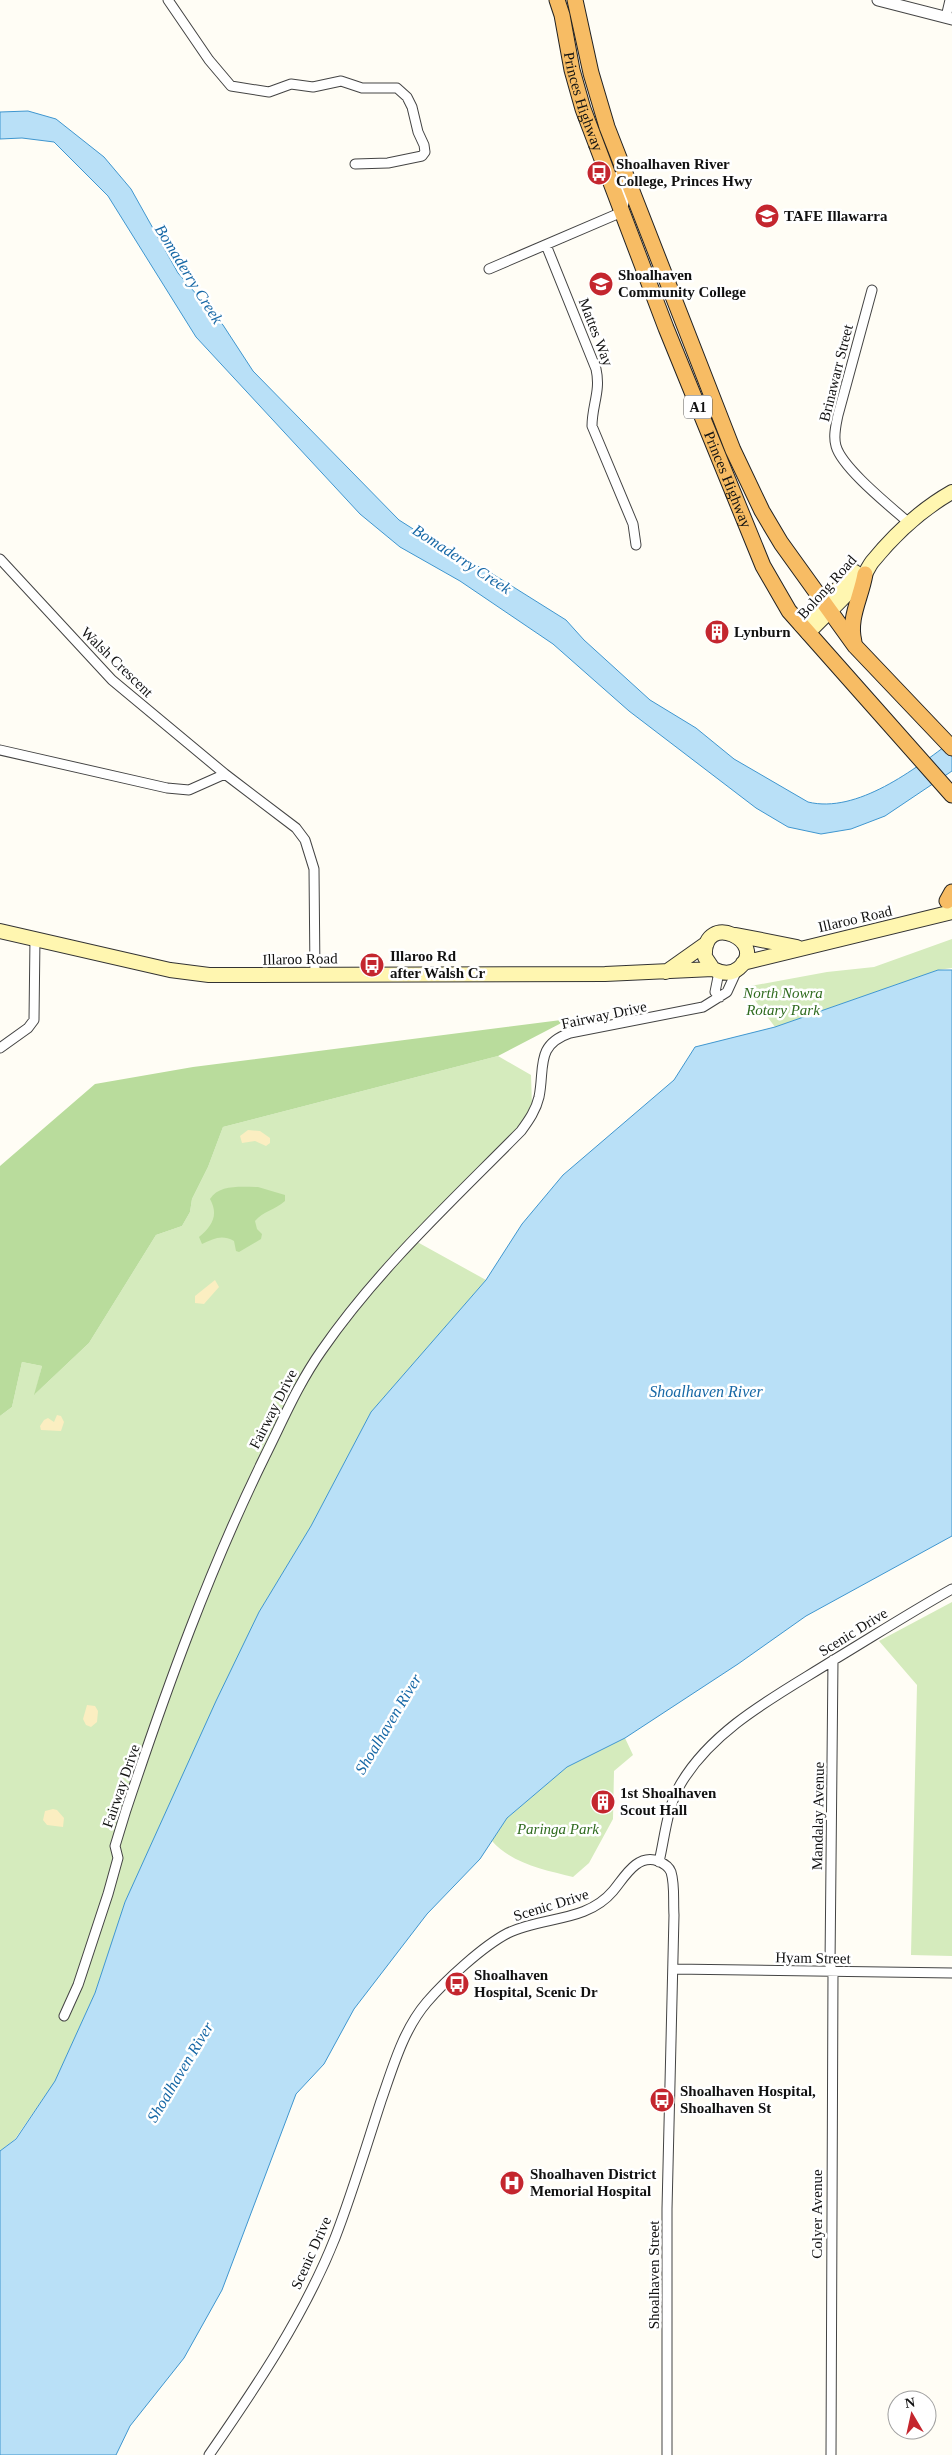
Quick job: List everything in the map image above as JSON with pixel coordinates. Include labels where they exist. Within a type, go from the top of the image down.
[{"type":"highway","name":"Princes Highway","points":[[557,0],[562,15],[577,92],[754,548],[789,611],[950,793]]},
{"type":"highway","name":"Princes Highway","points":[[575,0],[591,73],[607,127],[707,385],[748,484],[781,543],[855,646],[952,748]]},
{"type":"highway","points":[[855,646],[851,630],[855,608],[862,594],[868,569]]},
{"type":"main road","name":"Bolong Road","points":[[804,629],[868,569],[926,508],[952,492]]},
{"type":"main road","name":"Illaroo Road","points":[[0,931],[189,973],[235,976],[716,971],[726,973],[740,966],[800,948],[871,934],[917,920],[951,901]]},
{"type":"main road","name":"Illaroo Road","points":[[665,972],[707,944],[717,934],[724,932],[800,948]]},
{"type":"main road","points":[[736,935],[744,945],[745,958],[740,966]]},
{"type":"main road","points":[[707,944],[705,957],[716,971]]},
{"type":"street","points":[[168,0],[209,60],[231,86],[269,92],[290,84],[313,87],[340,81],[362,88],[388,86],[397,88],[402,92],[412,107],[425,152],[422,156],[388,163],[355,164]]},
{"type":"street","points":[[878,0],[949,18],[950,0]]},
{"type":"street","points":[[489,269],[622,212],[625,198],[614,166],[607,127]]},
{"type":"street","name":"Mattes Way","points":[[546,245],[596,368],[599,389],[592,417],[592,426],[633,524],[636,545]]},
{"type":"street","name":"Brinawarr Street","points":[[872,290],[838,415],[835,431],[836,446],[845,463],[909,524]]},
{"type":"street","name":"Walsh Crescent","points":[[0,559],[112,680],[225,774],[296,828],[304,840],[314,869],[315,975]]},
{"type":"street","points":[[0,750],[167,788],[189,790],[225,774]]},
{"type":"street","points":[[0,1048],[28,1028],[34,1020],[35,938]]},
{"type":"street","name":"Fairway Drive","points":[[64,2016],[78,1985],[108,1894],[118,1858],[115,1846],[126,1810],[201,1598],[222,1546],[287,1409],[316,1359],[340,1325],[390,1266],[521,1131],[531,1117],[539,1096],[544,1053],[554,1040],[570,1033],[703,1007],[727,992],[740,966]]},
{"type":"street","points":[[716,971],[715,992],[720,997]]},
{"type":"street","name":"Scenic Drive","points":[[209,2455],[280,2347],[315,2281],[335,2239],[400,2047],[427,2002],[492,1942],[528,1925],[588,1910],[607,1898],[638,1863],[646,1860],[659,1862],[672,1805],[681,1784],[698,1761],[741,1720],[834,1660],[952,1589]]},
{"type":"street","name":"Mandalay Avenue","points":[[833,1972],[830,1955],[834,1660]]},
{"type":"street","name":"Shoalhaven Street","points":[[659,1862],[669,1869],[671,1874],[673,1969],[667,2209],[667,2455]]},
{"type":"street","name":"Hyam Street","points":[[673,1969],[952,1973]]},
{"type":"street","name":"Colyer Avenue","points":[[831,2455],[833,1972]]},
{"type":"green space","name":"North Nowra Rotary Park","points":[[952,939],[952,968],[938,970],[775,1027],[745,987],[827,972],[874,967]]},
{"type":"green space","points":[[569,1019],[498,1056],[223,1127],[208,1167],[192,1199],[190,1212],[182,1226],[156,1235],[89,1343],[34,1395],[42,1366],[22,1362],[12,1407],[0,1416],[0,1166],[95,1084],[193,1067]]},
{"type":"green space","points":[[498,1056],[531,1075],[532,1105],[518,1129],[410,1238],[486,1280],[371,1412],[311,1526],[259,1612],[125,1902],[95,1993],[55,2081],[15,2139],[0,2151],[0,1416],[12,1407],[22,1362],[42,1366],[35,1394],[89,1343],[156,1235],[182,1226],[190,1212],[192,1199],[208,1167],[223,1127]]},
{"type":"green space","points":[[231,1187],[258,1187],[285,1195],[285,1201],[255,1221],[257,1229],[262,1234],[261,1239],[239,1252],[236,1251],[234,1241],[225,1238],[218,1238],[202,1244],[199,1237],[213,1220],[214,1210],[210,1199],[214,1194]]},
{"type":"green space","points":[[952,1602],[952,1956],[911,1955],[917,1685],[879,1641]]},
{"type":"green space","name":"Paringa Park","points":[[625,1738],[633,1755],[614,1771],[613,1819],[589,1863],[573,1877],[529,1865],[509,1855],[492,1841],[507,1818],[567,1767]]},
{"type":"sand","points":[[248,1130],[260,1131],[270,1138],[270,1143],[266,1146],[255,1141],[242,1143],[240,1136]]},
{"type":"sand","points":[[215,1280],[219,1287],[204,1304],[195,1303],[195,1296]]},
{"type":"sand","points":[[57,1415],[61,1416],[64,1422],[61,1431],[41,1430],[40,1426],[44,1420],[48,1418],[54,1422]]},
{"type":"sand","points":[[87,1705],[95,1706],[98,1711],[97,1722],[91,1727],[86,1725],[83,1719]]},
{"type":"sand","points":[[57,1810],[64,1818],[63,1827],[47,1825],[43,1820],[45,1811]]},
{"type":"water","name":"Bomaderry Creek","points":[[28,111],[56,119],[104,157],[131,189],[178,273],[223,325],[253,371],[399,520],[443,548],[491,573],[566,620],[584,640],[650,700],[696,728],[734,759],[808,802],[827,804],[865,795],[903,776],[952,741],[952,771],[885,816],[851,829],[821,834],[788,827],[756,808],[629,711],[553,644],[460,581],[400,547],[360,514],[196,337],[108,196],[54,142],[22,138],[0,139],[0,112]]},
{"type":"water","name":"Shoalhaven River","points":[[938,970],[952,970],[952,1536],[806,1616],[738,1664],[625,1738],[567,1767],[507,1818],[480,1859],[427,1914],[354,2009],[324,2064],[296,2094],[222,2290],[184,2358],[130,2426],[116,2455],[0,2455],[0,2151],[16,2139],[55,2081],[95,1993],[125,1902],[216,1701],[259,1612],[311,1526],[371,1412],[486,1280],[522,1224],[563,1175],[674,1080],[695,1047],[775,1027]]},
{"type":"place","name":"Shoalhaven River College, Princes Hwy","points":[[599,173]]},
{"type":"place","name":"TAFE Illawarra","points":[[767,216]]},
{"type":"place","name":"Shoalhaven Community College","points":[[601,284]]},
{"type":"place","name":"Lynburn","points":[[717,632]]},
{"type":"place","name":"Illaroo Rd after Walsh Cr","points":[[372,965]]},
{"type":"place","name":"1st Shoalhaven Scout Hall","points":[[603,1802]]},
{"type":"place","name":"Shoalhaven Hospital, Scenic Dr","points":[[457,1984]]},
{"type":"place","name":"Shoalhaven Hospital, Shoalhaven St","points":[[662,2100]]},
{"type":"place","name":"Shoalhaven District Memorial Hospital","points":[[512,2183]]}]
